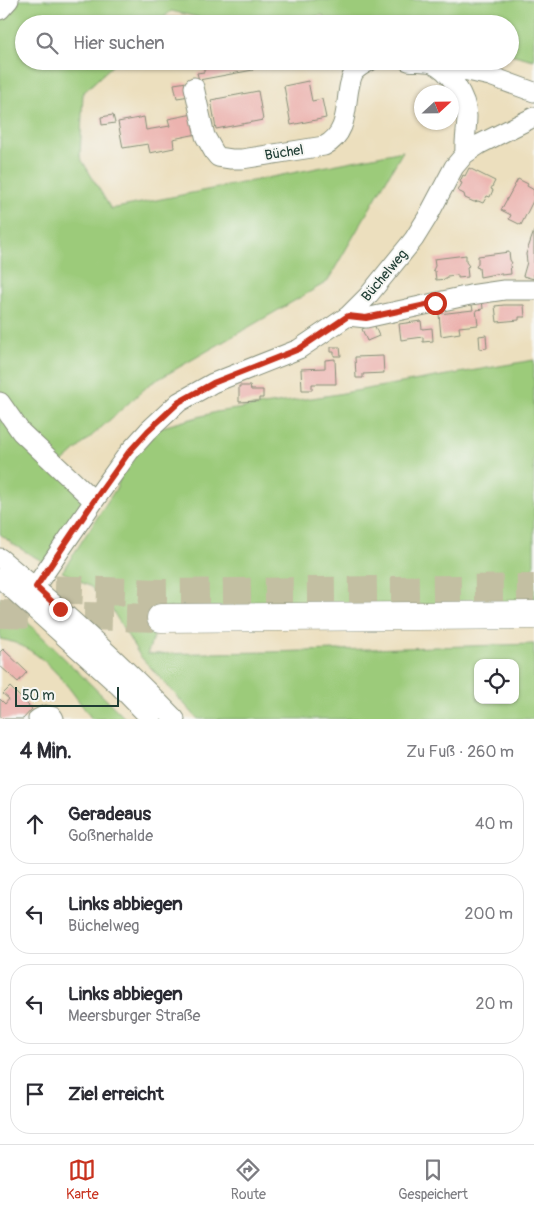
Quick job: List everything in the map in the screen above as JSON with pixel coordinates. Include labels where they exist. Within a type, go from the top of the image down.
[{"type":"highway","points":[[161,618],[534,614]]},
{"type":"street","points":[[0,10],[8,0]]},
{"type":"street","name":"Büchel","points":[[194,86],[205,136],[214,152],[223,158],[242,159],[324,146],[329,143],[337,135],[343,121],[356,70]]},
{"type":"street","points":[[442,70],[451,77],[463,99],[467,115],[465,154]]},
{"type":"street","points":[[464,70],[490,76],[534,92]]},
{"type":"street","name":"Büchelweg","points":[[30,593],[129,452],[148,431],[179,402],[213,383],[299,349],[348,316],[414,239],[428,218],[454,167],[465,154],[480,144],[534,117]]},
{"type":"street","points":[[348,316],[366,318],[504,290],[534,290]]},
{"type":"street","points":[[0,402],[21,432],[94,501]]},
{"type":"street","points":[[0,558],[30,593],[151,719]]},
{"type":"street","points":[[0,578],[30,593],[135,677],[175,719]]},
{"type":"street","points":[[38,719],[46,715],[54,719]]},
{"type":"green space","points":[[2,0],[534,0],[534,60],[519,56],[519,15],[189,15],[171,11],[167,15],[15,15],[15,70],[107,70],[83,93],[80,157],[111,209],[403,151],[327,282],[150,384],[57,467],[94,501],[49,565],[14,545],[0,534],[0,4]]},
{"type":"green space","points":[[534,360],[534,603],[165,608],[147,654],[534,644],[534,719],[198,719],[140,656],[111,608],[91,587],[62,572],[117,487],[129,452],[148,431],[216,412],[332,395]]},
{"type":"green space","points":[[0,598],[14,609],[126,719],[92,719],[64,681],[42,659],[15,643],[0,639]]},
{"type":"building","points":[[204,70],[253,70],[199,80],[197,73],[204,72]]},
{"type":"building","points":[[308,81],[312,101],[322,99],[326,118],[291,125],[284,86]]},
{"type":"building","points":[[187,82],[190,96],[177,98],[174,84]]},
{"type":"building","points":[[258,91],[263,120],[216,129],[211,100]]},
{"type":"building","points":[[193,114],[197,134],[173,139],[174,148],[150,153],[148,144],[123,148],[118,122],[144,117],[146,130],[170,126],[168,119]]},
{"type":"building","points":[[113,115],[115,123],[102,125],[101,117]]},
{"type":"building","points":[[469,168],[495,181],[490,197],[487,196],[483,203],[465,198],[464,194],[458,191],[463,175],[465,176]]},
{"type":"building","points":[[518,179],[528,184],[527,186],[534,190],[534,199],[521,225],[509,219],[511,215],[501,210]]},
{"type":"building","points":[[534,231],[534,279],[523,276],[527,262],[526,254]]},
{"type":"building","points":[[509,252],[512,263],[510,264],[511,274],[501,275],[501,273],[480,277],[479,268],[476,267],[478,256]]},
{"type":"building","points":[[466,255],[466,262],[469,266],[467,267],[468,277],[458,278],[458,275],[447,276],[447,279],[436,280],[435,271],[433,270],[435,266],[434,259]]},
{"type":"building","points":[[482,300],[483,309],[476,310],[478,325],[459,327],[460,333],[441,336],[439,314],[473,310],[471,301]]},
{"type":"building","points":[[524,305],[525,317],[519,317],[519,320],[497,322],[495,306]]},
{"type":"building","points":[[421,321],[422,329],[432,328],[433,341],[423,342],[423,337],[401,340],[399,324]]},
{"type":"building","points":[[374,324],[379,336],[367,341],[362,329]]},
{"type":"building","points":[[486,335],[487,348],[480,349],[479,336]]},
{"type":"building","points":[[331,347],[340,347],[341,356],[334,356],[334,352],[331,352]]},
{"type":"building","points":[[383,356],[384,373],[363,374],[363,378],[356,378],[355,357]]},
{"type":"building","points":[[335,359],[336,384],[312,384],[312,390],[302,390],[301,369],[325,368],[325,360]]},
{"type":"building","points":[[239,386],[250,386],[251,390],[263,390],[263,398],[259,398],[259,401],[239,402]]},
{"type":"building","points":[[3,649],[27,672],[18,682],[0,666],[0,652]]},
{"type":"building","points":[[10,687],[32,709],[23,719],[2,719],[0,717],[0,699],[5,704],[9,699],[3,694]]},
{"type":"tunnel","points":[[13,588],[164,593],[534,588]]},
{"type":"tunnel","points":[[0,614],[161,618]]},
{"type":"route","points":[[60,609],[36,587],[49,565],[129,452],[179,402],[213,383],[299,349],[348,316],[366,318],[435,303]]}]
